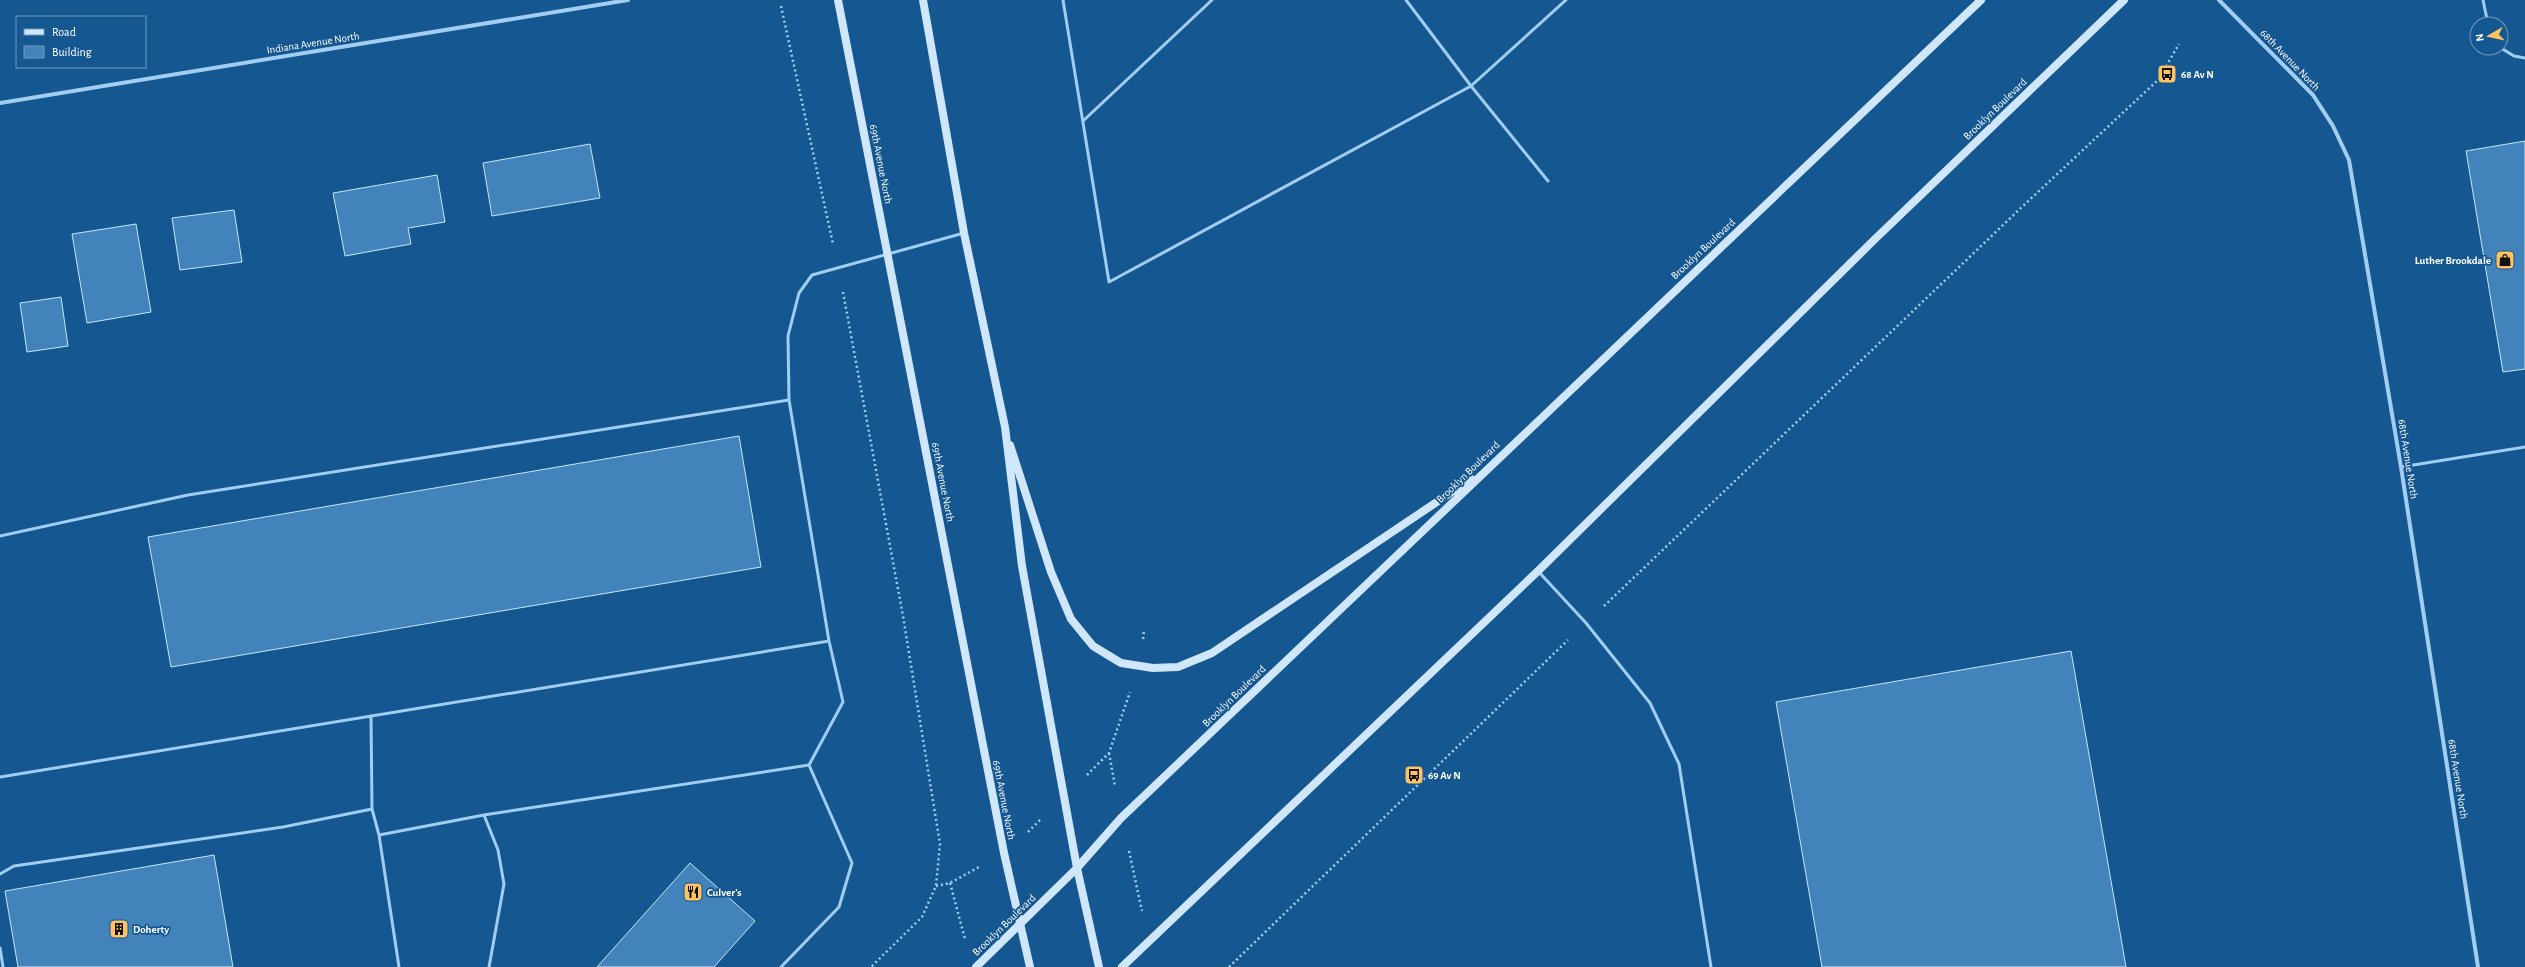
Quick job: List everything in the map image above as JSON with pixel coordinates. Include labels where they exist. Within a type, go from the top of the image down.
[{"type":"main road","name":"69th Avenue North","points":[[838,0],[1019,926],[1030,967]]},
{"type":"main road","points":[[923,0],[964,233],[1005,427],[1022,566],[1077,868],[1099,967]]},
{"type":"main road","name":"Brooklyn Boulevard","points":[[976,967],[1077,868],[1122,818],[1981,0]]},
{"type":"main road","name":"Brooklyn Boulevard","points":[[1122,967],[1538,571],[1874,240],[2124,0]]},
{"type":"main road","points":[[1005,427],[1051,572],[1071,619],[1093,646],[1121,663],[1153,668],[1178,666],[1212,653],[1489,467]]},
{"type":"street","name":"Indiana Avenue North","points":[[0,103],[628,0]]},
{"type":"street","name":"68th Avenue North","points":[[2219,0],[2313,95],[2333,126],[2349,160],[2401,467],[2478,967]]},
{"type":"lane","points":[[1063,0],[1109,282],[1471,86],[1566,0]]},
{"type":"lane","points":[[1083,121],[1212,0]]},
{"type":"lane","points":[[1406,0],[1471,86],[1548,181]]},
{"type":"lane","points":[[2483,0],[2486,16]]},
{"type":"lane","points":[[2509,53],[2514,56],[2525,58]]},
{"type":"lane","points":[[809,766],[843,702],[830,641],[789,400],[788,336],[799,294],[812,275],[964,233]]},
{"type":"lane","points":[[0,536],[82,520],[188,495],[789,400]]},
{"type":"lane","points":[[2401,467],[2525,447]]},
{"type":"lane","points":[[1538,571],[1586,623],[1650,703],[1679,764],[1711,967]]},
{"type":"lane","points":[[0,777],[830,641]]},
{"type":"lane","points":[[371,716],[372,809],[379,835],[399,967]]},
{"type":"lane","points":[[379,835],[484,815],[809,766]]},
{"type":"lane","points":[[781,967],[840,907],[852,863],[809,766]]},
{"type":"lane","points":[[0,874],[14,866],[284,827],[372,809]]},
{"type":"lane","points":[[484,815],[498,850],[504,884],[489,967]]},
{"type":"lane","points":[[0,948],[3,967]]},
{"type":"path","points":[[781,6],[838,268],[903,616],[940,844],[936,886],[922,917],[871,967]]},
{"type":"path","points":[[1229,967],[1586,623],[2024,205],[2158,80],[2179,44]]},
{"type":"path","points":[[1109,753],[1149,942]]},
{"type":"path","points":[[950,883],[967,944]]},
{"type":"building","name":"Luther Brookdale","points":[[2525,141],[2525,369],[2503,372],[2466,151]]},
{"type":"building","points":[[590,144],[600,198],[492,216],[483,163]]},
{"type":"building","points":[[437,175],[445,222],[408,228],[411,244],[345,256],[333,193]]},
{"type":"building","points":[[234,210],[242,262],[180,270],[172,218]]},
{"type":"building","points":[[136,224],[151,312],[87,323],[72,234]]},
{"type":"building","points":[[61,297],[68,346],[27,352],[20,303]]},
{"type":"building","points":[[739,436],[761,567],[171,667],[148,537]]},
{"type":"building","points":[[2071,651],[2126,967],[1822,967],[1776,702]]},
{"type":"building","name":"Doherty","points":[[214,855],[233,967],[18,967],[5,891]]},
{"type":"building","name":"Culver's","points":[[690,863],[755,921],[714,967],[597,967]]},
{"type":"place","name":"68 Av N","points":[[2167,74]]},
{"type":"place","name":"Luther Brookdale","points":[[2505,260]]},
{"type":"place","name":"69 Av N","points":[[1414,775]]},
{"type":"place","name":"Culver's","points":[[693,892]]},
{"type":"place","name":"Doherty","points":[[119,929]]}]
